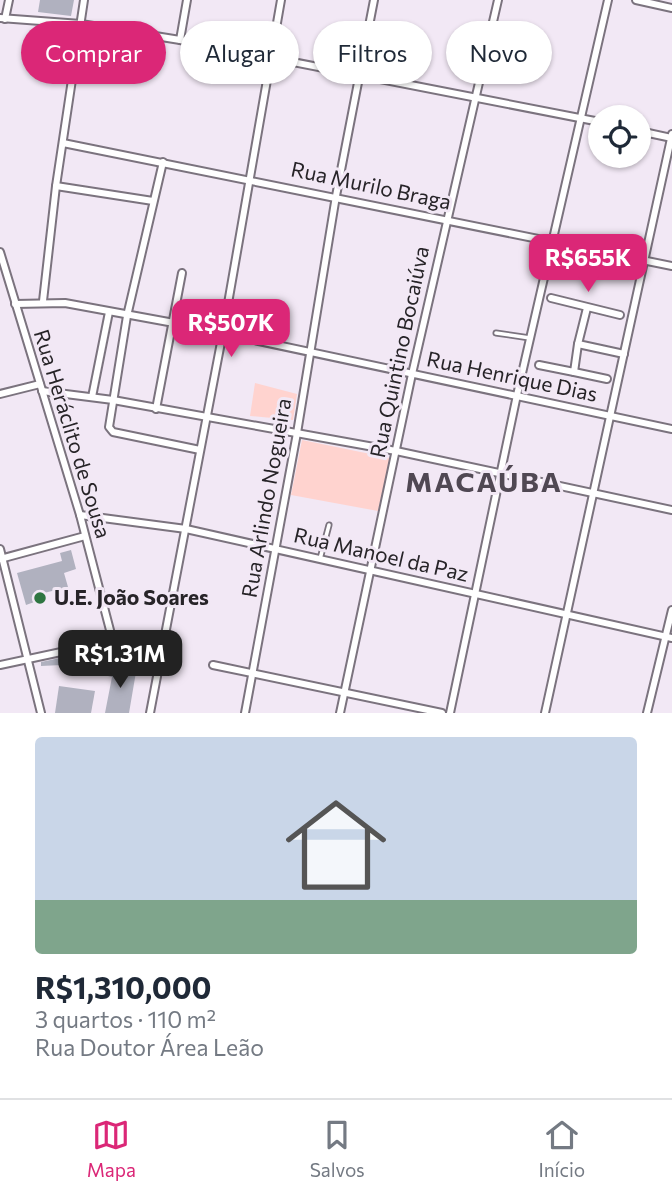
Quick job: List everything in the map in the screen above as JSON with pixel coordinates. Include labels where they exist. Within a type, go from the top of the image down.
[{"type":"street","points":[[9,0],[3,19],[34,21]]},
{"type":"street","points":[[81,21],[84,0]]},
{"type":"street","points":[[183,21],[187,0]]},
{"type":"street","points":[[277,21],[281,0]]},
{"type":"street","name":"Rua Arlindo Nogueira","points":[[371,21],[374,0]]},
{"type":"street","name":"Rua Quintino Bocaiúva","points":[[340,713],[412,374],[498,0]]},
{"type":"street","points":[[450,713],[517,395],[608,0]]},
{"type":"street","points":[[636,0],[672,8]]},
{"type":"street","points":[[166,38],[180,40]]},
{"type":"street","points":[[43,301],[56,186],[72,84]]},
{"type":"street","points":[[150,713],[223,332],[266,84]]},
{"type":"street","name":"Rua Arlindo Nogueira","points":[[245,713],[298,433],[309,351],[336,196],[360,84]]},
{"type":"street","points":[[417,84],[588,119]]},
{"type":"street","points":[[545,713],[672,137],[651,133]]},
{"type":"street","name":"Rua Murilo Braga","points":[[63,143],[250,178],[672,265]]},
{"type":"street","points":[[163,162],[127,316],[109,424],[113,432],[200,450]]},
{"type":"street","points":[[56,186],[153,201]]},
{"type":"street","name":"Rua Heráclito de Sousa","points":[[0,252],[80,515],[110,625],[108,641],[28,659]]},
{"type":"street","points":[[156,408],[182,273]]},
{"type":"street","points":[[551,298],[620,315]]},
{"type":"street","name":"Rua Henrique Dias","points":[[15,303],[43,301],[223,332],[672,429]]},
{"type":"street","points":[[574,372],[587,308]]},
{"type":"street","points":[[92,397],[109,312]]},
{"type":"street","points":[[578,344],[624,354]]},
{"type":"street","points":[[539,365],[607,379]]},
{"type":"street","points":[[0,394],[41,388],[113,400],[396,451],[672,510]]},
{"type":"street","name":"Rua Manoel da Paz","points":[[80,515],[186,529],[669,637]]},
{"type":"street","points":[[1,558],[85,536]]},
{"type":"street","points":[[0,550],[41,713]]},
{"type":"street","points":[[647,713],[669,637],[672,610]]},
{"type":"street","points":[[0,665],[28,659]]},
{"type":"street","points":[[213,665],[442,713]]},
{"type":"lane","points":[[496,332],[530,338]]},
{"type":"lane","points":[[320,559],[329,525]]},
{"type":"shaded area","points":[[255,383],[297,394],[293,420],[250,416]]},
{"type":"shaded area","points":[[302,440],[390,458],[378,511],[291,495]]},
{"type":"building","points":[[40,0],[74,0],[71,16],[38,12]]},
{"type":"building","points":[[71,550],[76,569],[64,573],[68,587],[36,595],[37,601],[26,605],[17,573],[62,561],[60,553]]},
{"type":"building","points":[[79,654],[97,659],[96,668],[82,664],[41,666],[41,662]]},
{"type":"building","points":[[105,666],[136,672],[129,713],[105,713],[112,677],[104,675]]},
{"type":"building","points":[[59,686],[95,691],[91,713],[55,713]]},
{"type":"place","name":"U.E. João Soares","points":[[40,598]]},
{"type":"district","name":"MACAÚBA","points":[[484,482]]}]
